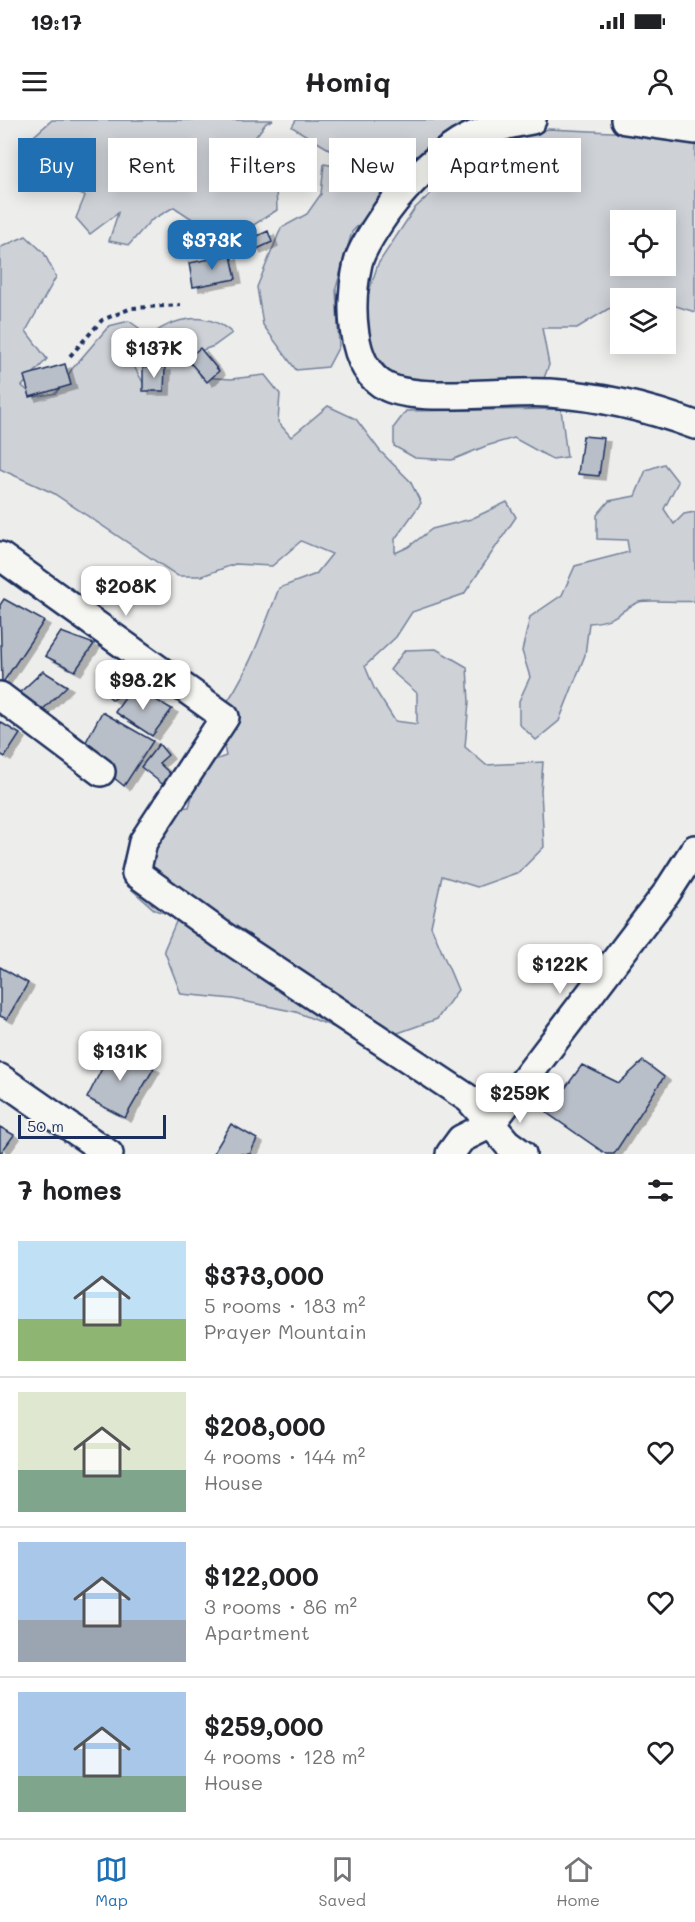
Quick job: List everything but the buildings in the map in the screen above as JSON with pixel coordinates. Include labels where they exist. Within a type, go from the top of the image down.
[{"type":"street","points":[[532,120],[508,124],[460,142],[419,175],[380,221],[358,262],[356,348],[367,370],[386,387],[409,393],[548,393],[606,400],[695,425]]},
{"type":"street","points":[[625,120],[695,130]]},
{"type":"street","points":[[0,556],[225,717],[143,842],[136,873],[222,936],[469,1099],[507,1143],[522,1154]]},
{"type":"street","points":[[0,696],[100,772]]},
{"type":"street","points":[[450,1154],[461,1139],[491,1124],[666,894],[695,849]]},
{"type":"street","points":[[0,1078],[108,1154]]},
{"type":"path","points":[[70,356],[102,320],[132,308],[181,305]]},
{"type":"shaded area","points":[[52,120],[273,120],[266,123],[255,138],[209,138],[209,192],[276,192],[277,210],[252,226],[215,234],[174,207],[150,221],[129,245],[109,241],[118,213],[90,234],[76,218],[85,196],[74,192],[96,192],[96,138],[34,138]]},
{"type":"shaded area","points":[[296,120],[492,120],[466,138],[428,138],[428,164],[416,173],[416,138],[329,138],[329,149],[317,142],[317,138],[310,138],[292,127]]},
{"type":"shaded area","points":[[548,129],[654,134],[695,142],[695,312],[676,306],[676,288],[610,288],[610,309],[577,328],[542,328],[549,365],[544,378],[489,387],[395,378],[364,342],[364,306],[378,264],[415,208],[432,192],[581,192],[581,138],[520,138]]},
{"type":"shaded area","points":[[324,164],[329,165],[329,192],[381,192],[379,203],[352,232],[336,288],[339,346],[328,367],[296,370],[263,325],[257,287],[281,228],[307,214],[321,194]]},
{"type":"shaded area","points":[[26,236],[44,253],[56,277],[26,331],[47,359],[22,386],[35,397],[56,393],[72,369],[109,326],[129,321],[139,328],[135,368],[145,386],[160,376],[150,336],[181,320],[213,321],[232,333],[214,346],[192,354],[201,377],[231,379],[265,375],[280,394],[278,422],[291,437],[328,406],[356,419],[380,451],[410,481],[421,503],[395,539],[395,553],[408,547],[432,529],[471,519],[507,502],[516,517],[464,594],[412,612],[396,637],[365,666],[374,688],[395,721],[417,724],[417,693],[390,670],[405,650],[436,649],[467,667],[469,702],[465,747],[486,765],[543,762],[541,791],[544,847],[519,872],[477,887],[442,876],[431,926],[458,990],[437,1019],[398,1033],[353,1035],[296,1012],[233,999],[181,994],[164,950],[178,917],[155,910],[123,882],[129,839],[160,809],[189,807],[201,765],[226,756],[218,715],[246,670],[279,588],[316,574],[332,554],[301,541],[272,566],[235,564],[202,576],[178,576],[53,493],[0,469],[0,250],[1,247]]},
{"type":"shaded area","points":[[561,409],[567,457],[552,459],[514,438],[486,446],[452,460],[415,458],[394,446],[394,427],[406,411]]},
{"type":"shaded area","points":[[664,464],[678,482],[664,509],[674,524],[684,514],[695,512],[695,601],[639,602],[613,618],[589,623],[585,655],[559,721],[536,740],[519,724],[519,701],[530,677],[522,651],[530,617],[562,595],[575,566],[629,552],[627,540],[597,539],[597,515],[609,501],[635,496],[646,470]]}]
